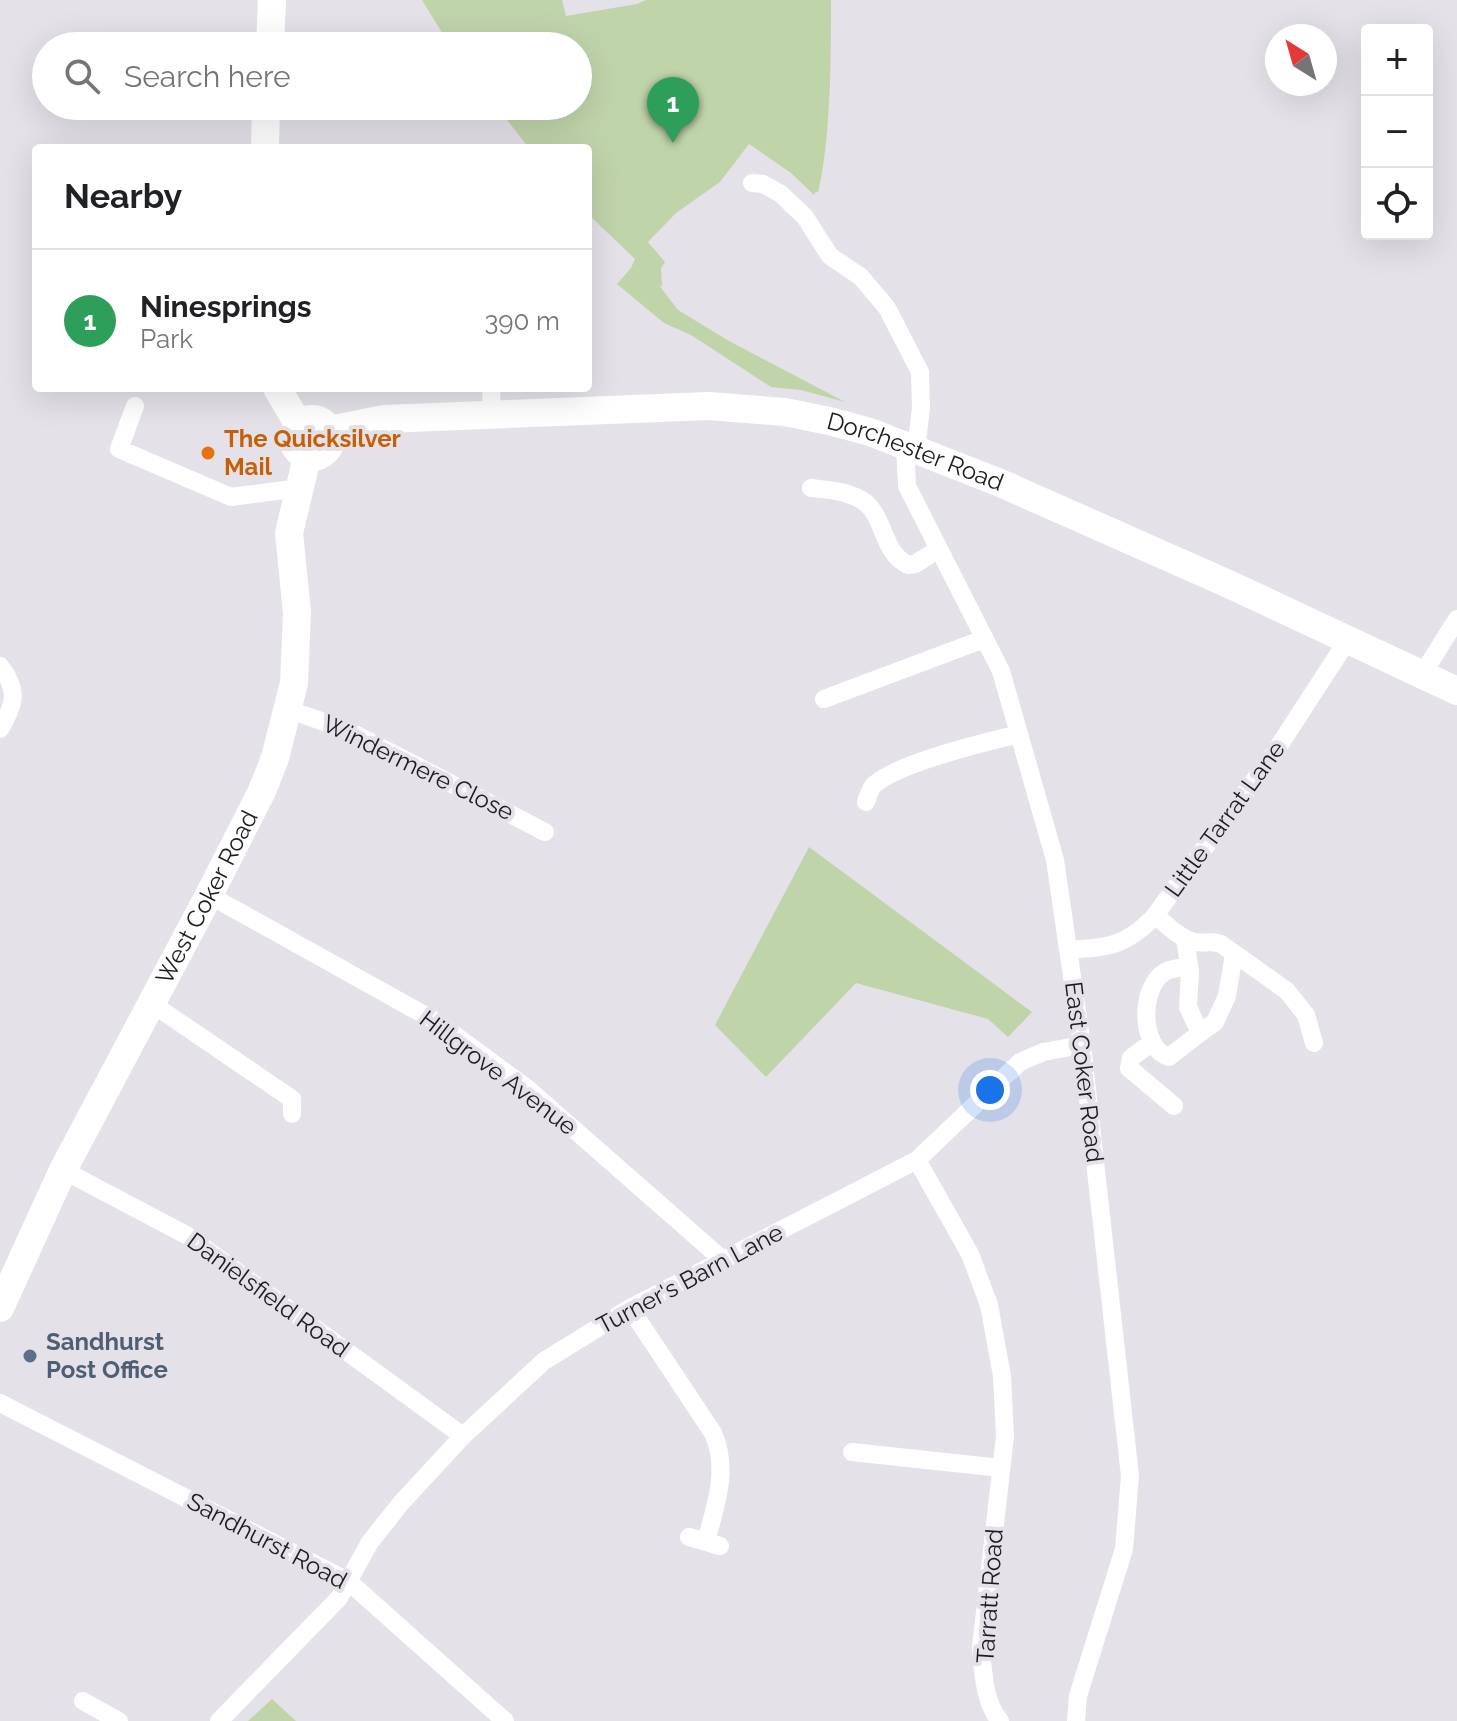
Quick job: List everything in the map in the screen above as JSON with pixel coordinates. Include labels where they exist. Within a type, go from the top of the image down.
[{"type":"highway","points":[[271,32],[272,0]]},
{"type":"highway","points":[[265,144],[266,120]]},
{"type":"highway","points":[[279,392],[299,425]]},
{"type":"highway","name":"Dorchester Road","points":[[329,430],[492,402],[745,408],[829,421],[910,447],[1010,487],[1233,586],[1457,691]]},
{"type":"highway","points":[[315,419],[329,430],[329,448],[319,456],[307,457],[297,450],[293,443],[294,431],[299,425],[315,419]]},
{"type":"highway","name":"West Coker Road","points":[[0,1308],[63,1170],[262,791],[289,710],[297,647],[297,613],[289,533],[307,457]]},
{"type":"street","name":"East Coker Road","points":[[752,183],[763,184],[781,194],[805,217],[830,256],[861,277],[887,308],[920,372],[921,408],[910,447],[907,486],[1001,671],[1055,860],[1082,1045],[1130,1476],[1124,1549],[1078,1696],[1076,1721]]},
{"type":"street","points":[[135,406],[119,449],[231,497],[299,488]]},
{"type":"street","points":[[811,488],[844,493],[866,504],[894,555],[908,565],[939,549]]},
{"type":"street","points":[[1422,675],[1457,619]]},
{"type":"street","points":[[824,699],[984,639]]},
{"type":"street","name":"Little Tarrat Lane","points":[[1068,950],[1110,945],[1129,939],[1155,915],[1273,755],[1347,641]]},
{"type":"street","points":[[0,666],[12,685],[13,707],[0,729]]},
{"type":"street","name":"Windermere Close","points":[[289,710],[332,722],[545,832]]},
{"type":"street","points":[[866,802],[872,787],[885,777],[962,748],[1019,734]]},
{"type":"street","name":"Hillgrove Avenue","points":[[209,895],[437,1022],[528,1089],[723,1260]]},
{"type":"street","points":[[1155,915],[1185,938],[1196,942],[1214,941],[1287,991],[1306,1015],[1314,1043]]},
{"type":"street","points":[[1185,938],[1189,966],[1188,1007],[1200,1033]]},
{"type":"street","points":[[1189,966],[1165,972],[1152,987],[1145,1022],[1151,1043],[1169,1057],[1215,1022],[1227,996],[1234,954]]},
{"type":"street","points":[[151,1003],[292,1099],[292,1114]]},
{"type":"street","points":[[1151,1043],[1131,1058],[1129,1068],[1174,1106]]},
{"type":"street","name":"Turner's Barn Lane","points":[[219,1721],[339,1598],[370,1542],[401,1503],[463,1436],[544,1361],[630,1308],[917,1160],[1020,1062],[1043,1052],[1082,1045]]},
{"type":"street","name":"Tarratt Road","points":[[917,1160],[970,1254],[989,1305],[1002,1376],[1005,1436],[981,1647],[984,1680],[994,1714],[1000,1721]]},
{"type":"street","name":"Danielsfield Road","points":[[63,1170],[188,1236],[463,1436]]},
{"type":"street","points":[[630,1308],[713,1433],[719,1448],[721,1486],[705,1541]]},
{"type":"street","name":"Sandhurst Road","points":[[0,1403],[348,1581],[505,1721]]},
{"type":"street","points":[[852,1452],[1001,1468]]},
{"type":"street","points":[[83,1701],[119,1721]]},
{"type":"green space","points":[[422,0],[562,0],[566,16],[646,0],[831,0],[828,123],[818,193],[816,191],[814,195],[791,173],[749,144],[720,182],[676,213],[648,242],[665,262],[661,268],[662,287],[658,284],[678,310],[729,341],[845,402],[801,390],[771,387],[691,335],[664,323],[617,284],[635,259],[592,218],[592,144],[526,144],[507,120],[592,120],[592,32],[442,32]]},
{"type":"green space","points":[[809,847],[1032,1012],[1008,1037],[988,1019],[856,983],[766,1077],[715,1025]]},
{"type":"green space","points":[[272,1699],[296,1721],[248,1721]]},
{"type":"place","name":"Ninesprings","points":[[673,143]]},
{"type":"place","name":"The Quicksilver Mail","points":[[208,453]]},
{"type":"place","name":"Sandhurst Post Office","points":[[30,1356]]}]
